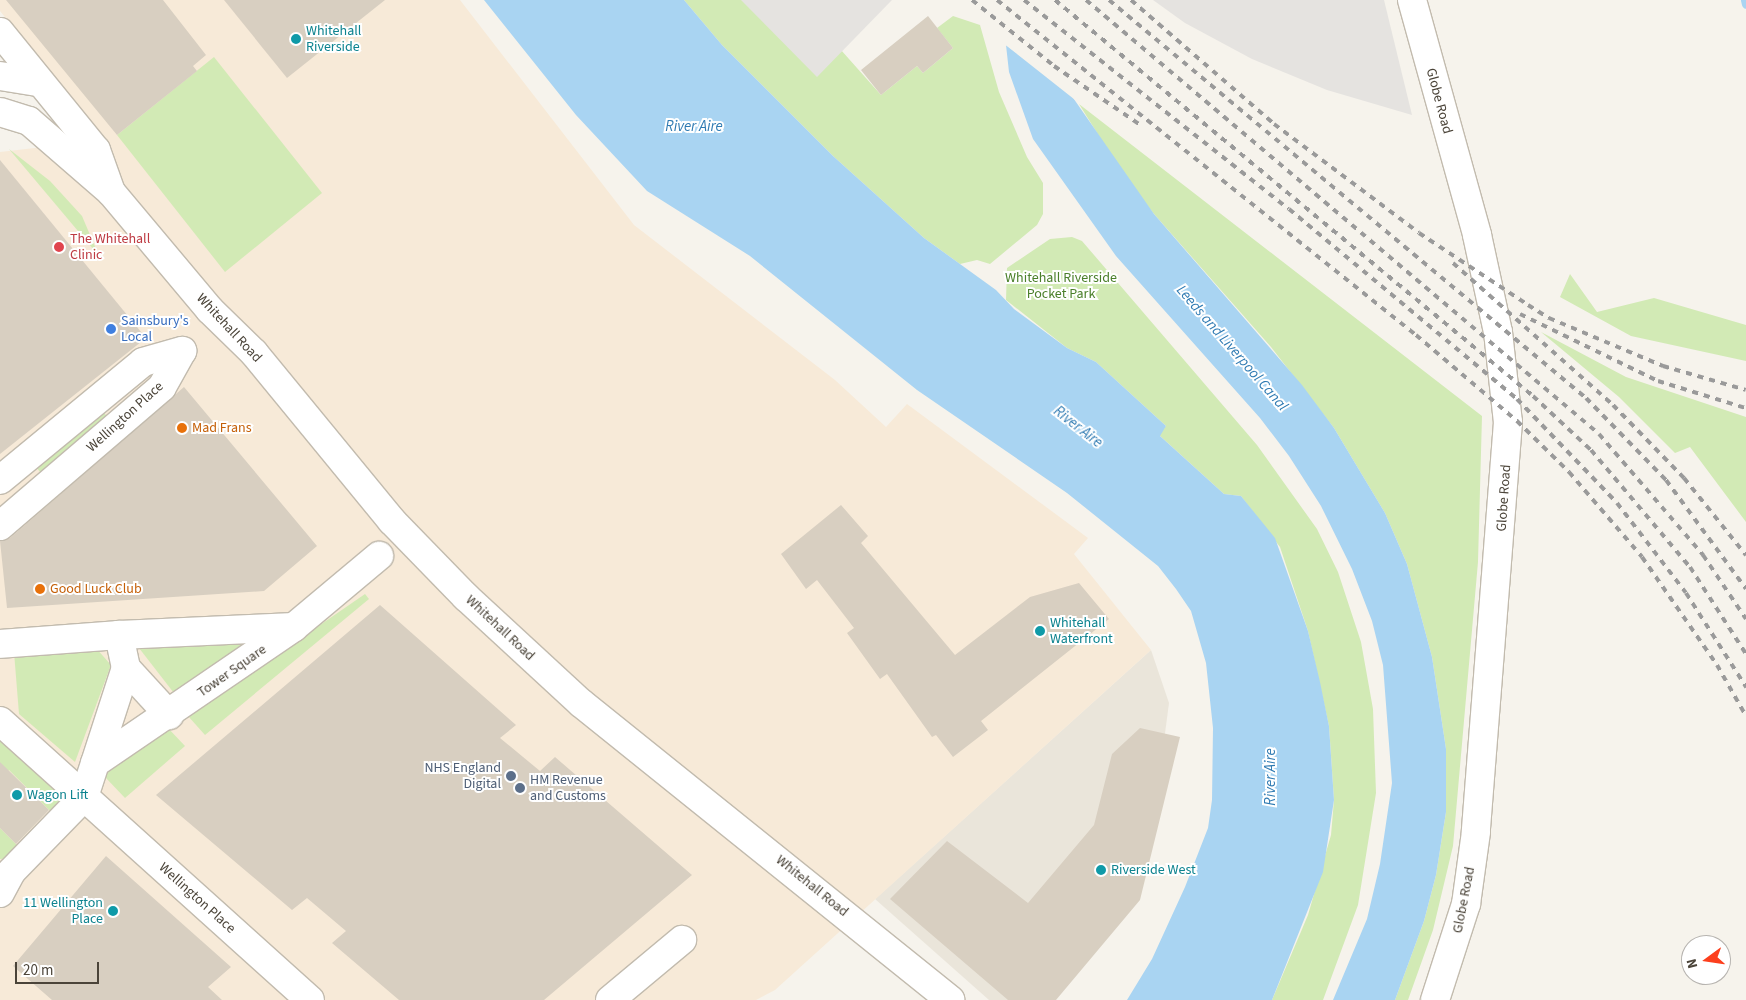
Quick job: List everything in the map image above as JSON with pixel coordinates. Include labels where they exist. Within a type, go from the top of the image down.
[{"type":"street","name":"Globe Road","points":[[1412,0],[1479,243],[1498,332],[1508,422],[1476,832],[1466,904],[1435,1000]]},
{"type":"street","name":"Whitehall Road","points":[[0,32],[96,150],[111,192]]},
{"type":"street","points":[[0,76],[39,82]]},
{"type":"street","name":"Whitehall Road","points":[[0,112],[18,115],[39,129],[111,192],[210,310],[254,352],[392,521],[466,597],[581,703],[951,1000]]},
{"type":"street","name":"Wellington Place","points":[[0,480],[143,362],[182,351],[162,387],[0,526]]},
{"type":"street","points":[[0,644],[119,634],[294,627],[379,556]]},
{"type":"street","name":"Tower Square","points":[[94,763],[169,715],[294,627]]},
{"type":"street","points":[[0,893],[11,872],[84,797],[126,668],[119,634]]},
{"type":"street","points":[[126,668],[169,715]]},
{"type":"street","name":"Wellington Place","points":[[0,721],[310,1000]]},
{"type":"street","points":[[610,1000],[682,940]]},
{"type":"shaded area","points":[[0,0],[460,0],[634,225],[835,380],[886,427],[907,404],[1088,538],[1074,554],[1151,650],[775,990],[756,1000],[0,1000],[0,152],[104,140],[0,11]]},
{"type":"shaded area","points":[[741,0],[892,0],[817,77]]},
{"type":"shaded area","points":[[1153,0],[1384,0],[1412,115],[1327,90],[1252,59],[1185,23]]},
{"type":"shaded area","points":[[1151,650],[1169,703],[1162,756],[1023,1000],[989,1000],[875,899]]},
{"type":"green space","points":[[684,0],[756,0],[841,50],[881,95],[917,66],[923,73],[953,48],[937,28],[953,16],[980,25],[999,92],[1027,157],[1043,183],[1043,214],[1037,225],[990,264],[977,260],[960,264],[924,238],[833,156],[722,45]]},
{"type":"green space","points":[[214,57],[322,193],[225,272],[117,135]]},
{"type":"green space","points":[[1079,104],[1482,416],[1478,562],[1453,846],[1433,930],[1408,1000],[1395,1000],[1424,921],[1436,875],[1446,812],[1446,749],[1432,657],[1407,564],[1385,513],[1334,428],[1271,347],[1154,214],[1124,176]]},
{"type":"green space","points":[[9,149],[50,181],[82,216],[99,256]]},
{"type":"green space","name":"Whitehall Riverside Pocket Park","points":[[1072,237],[1082,241],[1257,445],[1317,529],[1338,572],[1361,642],[1373,709],[1376,793],[1358,905],[1323,1000],[1272,1000],[1308,915],[1331,835],[1334,800],[1329,726],[1308,631],[1280,547],[1241,496],[1224,494],[1159,435],[1166,426],[1096,362],[1067,348],[1006,300],[1007,268],[1050,239]]},
{"type":"green space","points":[[1570,274],[1597,312],[1654,298],[1746,325],[1746,361],[1631,336],[1560,297]]},
{"type":"green space","points":[[1541,332],[1626,377],[1746,417],[1746,522],[1690,447],[1675,453],[1619,397]]},
{"type":"green space","points":[[99,406],[108,418],[41,473],[31,461]]},
{"type":"green space","points":[[365,594],[369,599],[205,735],[188,716]]},
{"type":"green space","points":[[262,638],[177,697],[139,648]]},
{"type":"green space","points":[[95,647],[111,665],[75,762],[19,714],[14,652]]},
{"type":"green space","points":[[167,727],[185,746],[125,798],[105,777],[116,761]]},
{"type":"green space","points":[[0,732],[71,798],[14,858],[0,859],[0,828],[18,846],[51,812],[9,770],[0,778]]},
{"type":"water","name":"River Aire","points":[[484,0],[684,0],[722,45],[833,156],[924,238],[996,290],[1014,309],[1067,348],[1096,362],[1166,426],[1160,436],[1224,494],[1241,496],[1275,538],[1308,631],[1320,682],[1329,726],[1334,800],[1323,872],[1272,1000],[1127,1000],[1152,959],[1185,887],[1208,828],[1212,800],[1213,728],[1206,663],[1191,611],[1158,566],[1067,493],[917,390],[750,256],[647,191],[576,115]]},
{"type":"water","name":"Leeds and Liverpool Canal","points":[[1006,45],[1069,92],[1154,214],[1302,385],[1334,428],[1385,513],[1407,564],[1432,657],[1446,749],[1446,812],[1436,875],[1424,921],[1395,1000],[1333,1000],[1367,919],[1380,864],[1392,783],[1383,665],[1372,621],[1352,569],[1321,506],[1289,456],[1260,418],[1116,256],[1033,139],[1009,72]]},
{"type":"pier","points":[[996,0],[1056,0],[1071,91],[1084,107],[1003,43]]},
{"type":"building","points":[[6,0],[163,0],[206,55],[193,66],[197,71],[117,135]]},
{"type":"building","name":"Whitehall Riverside","points":[[224,0],[385,0],[287,78]]},
{"type":"building","points":[[928,16],[953,48],[923,73],[917,66],[881,95],[861,70]]},
{"type":"building","points":[[0,160],[146,338],[0,454]]},
{"type":"building","points":[[184,387],[317,546],[264,591],[7,608],[0,541],[10,538]]},
{"type":"building","name":"Whitehall Waterfront","points":[[841,505],[868,536],[861,543],[955,655],[1030,597],[1079,583],[1109,619],[981,721],[988,730],[953,757],[936,735],[932,737],[887,674],[880,679],[847,633],[854,628],[817,580],[806,589],[781,554]]},
{"type":"building","points":[[380,605],[516,725],[500,738],[540,771],[555,757],[692,875],[544,1000],[399,1000],[332,943],[346,931],[307,898],[292,910],[156,795]]},
{"type":"building","name":"Riverside West","points":[[1140,728],[1180,737],[1140,900],[1056,1000],[1008,1000],[890,899],[947,841],[1028,903],[1094,825],[1112,754]]},
{"type":"building","name":"Wagon Lift","points":[[0,762],[49,810],[16,844],[0,828]]},
{"type":"building","name":"11 Wellington Place","points":[[106,856],[231,967],[208,987],[222,1000],[52,1000],[13,966]]},
{"type":"waterway","points":[[1745,0],[1746,4]]},
{"type":"railway","points":[[972,0],[1054,66],[1142,126]]},
{"type":"railway","points":[[997,0],[1416,335],[1517,421],[1569,472],[1642,557],[1717,665],[1746,716]]},
{"type":"railway","points":[[1024,0],[1289,209],[1517,399],[1617,503],[1686,593],[1746,687]]},
{"type":"railway","points":[[1055,0],[1533,396],[1591,450],[1690,567],[1746,654]]},
{"type":"railway","points":[[1086,0],[1599,434],[1703,555],[1746,619]]},
{"type":"railway","points":[[1109,0],[1586,398],[1666,480],[1746,589]]},
{"type":"railway","points":[[1131,0],[1274,124],[1419,233],[1528,305],[1549,318],[1663,366],[1746,390]]},
{"type":"railway","points":[[1453,263],[1613,405],[1684,478],[1746,555]]},
{"type":"railway","points":[[1520,314],[1658,381],[1746,408]]},
{"type":"place","name":"Whitehall Riverside","points":[[296,39]]},
{"type":"place","name":"The Whitehall Clinic","points":[[59,247]]},
{"type":"place","name":"Sainsbury's Local","points":[[111,329]]},
{"type":"place","name":"Mad Frans","points":[[182,428]]},
{"type":"place","name":"Good Luck Club","points":[[40,589]]},
{"type":"place","name":"Whitehall Waterfront","points":[[1040,631]]},
{"type":"place","name":"NHS England Digital","points":[[511,776]]},
{"type":"place","name":"HM Revenue and Customs","points":[[520,788]]},
{"type":"place","name":"Wagon Lift","points":[[17,795]]},
{"type":"place","name":"Riverside West","points":[[1101,870]]},
{"type":"place","name":"11 Wellington Place","points":[[113,911]]}]
